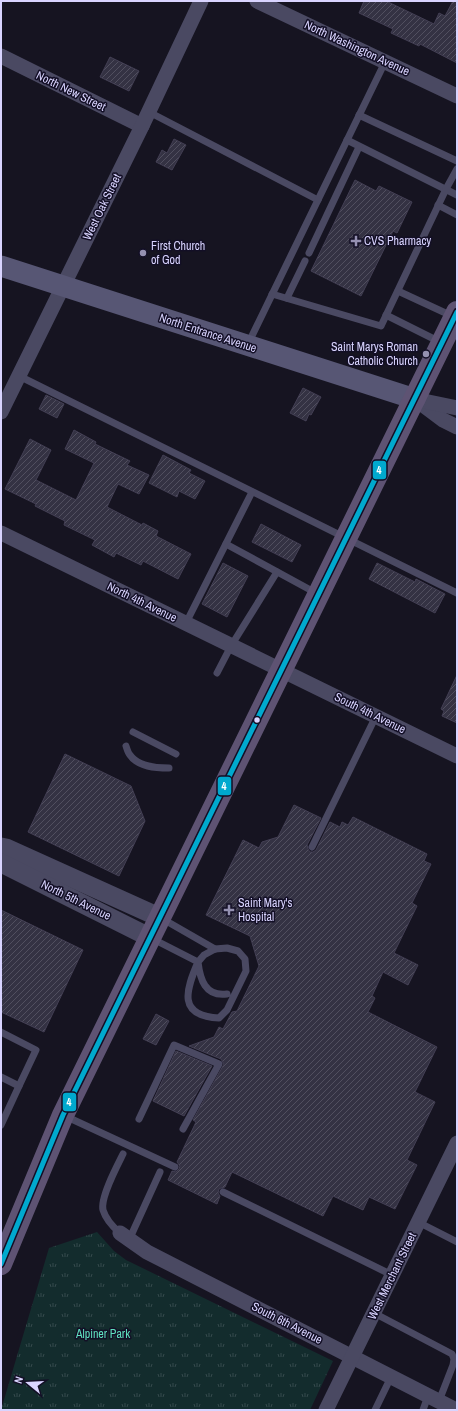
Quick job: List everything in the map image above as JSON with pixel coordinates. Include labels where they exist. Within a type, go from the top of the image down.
[{"type":"main road","name":"North Entrance Avenue","points":[[1,266],[415,399]]},
{"type":"main road","points":[[1,1264],[63,1115],[456,316]]},
{"type":"street","name":"West Oak Street","points":[[1,412],[64,287],[202,1]]},
{"type":"street","name":"North Washington Avenue","points":[[257,1],[457,96]]},
{"type":"street","name":"North New Street","points":[[1,56],[142,126]]},
{"type":"street","points":[[415,399],[457,408]]},
{"type":"street","points":[[415,399],[443,420],[457,427]]},
{"type":"street","name":"North 4th Avenue","points":[[1,533],[282,671]]},
{"type":"street","name":"South 4th Avenue","points":[[282,671],[457,756]]},
{"type":"street","points":[[1,847],[161,918]]},
{"type":"street","name":"North 5th Avenue","points":[[1,863],[151,938]]},
{"type":"street","name":"West Merchant Street","points":[[326,1410],[457,1143]]},
{"type":"street","name":"South 6th Avenue","points":[[124,1236],[152,1254],[391,1377],[430,1402],[456,1410]]},
{"type":"lane","points":[[247,346],[385,62]]},
{"type":"lane","points":[[149,112],[318,200]]},
{"type":"lane","points":[[360,115],[457,161]]},
{"type":"lane","points":[[347,140],[457,195]]},
{"type":"lane","points":[[309,253],[359,147]]},
{"type":"lane","points":[[272,294],[381,326],[438,205],[457,169]]},
{"type":"lane","points":[[438,205],[457,214]]},
{"type":"lane","points":[[287,298],[305,261]]},
{"type":"lane","points":[[398,291],[456,316]]},
{"type":"lane","points":[[386,315],[442,343]]},
{"type":"lane","points":[[19,376],[457,593]]},
{"type":"lane","points":[[186,623],[252,492]]},
{"type":"lane","points":[[226,544],[319,595]]},
{"type":"lane","points":[[217,673],[231,646],[277,572]]},
{"type":"lane","points":[[312,847],[376,716]]},
{"type":"lane","points":[[133,732],[176,754]]},
{"type":"lane","points":[[126,746],[129,755],[138,762],[154,768],[169,768]]},
{"type":"lane","points":[[161,918],[215,949]]},
{"type":"lane","points":[[151,938],[198,962]]},
{"type":"lane","points":[[227,948],[238,951],[245,959],[246,971],[227,1010],[219,1018],[201,1015],[193,1009],[188,1002],[190,979],[198,962],[204,955],[215,949],[227,948]]},
{"type":"lane","points":[[198,962],[200,976],[207,988],[215,993],[227,994]]},
{"type":"lane","points":[[1,1032],[36,1050],[1,1124]]},
{"type":"lane","points":[[139,1118],[174,1045],[219,1064],[183,1128]]},
{"type":"lane","points":[[1,1077],[19,1086]]},
{"type":"lane","points":[[63,1115],[175,1167]]},
{"type":"lane","points":[[123,1154],[105,1193],[103,1209],[110,1224],[124,1236],[160,1172]]},
{"type":"lane","points":[[222,1192],[392,1275]]},
{"type":"lane","points":[[418,1222],[457,1242]]},
{"type":"lane","points":[[374,1313],[452,1354],[454,1359],[453,1365],[430,1402]]},
{"type":"lane","points":[[375,1410],[391,1377]]},
{"type":"green space","name":"Alpiner Park","points":[[97,1232],[114,1251],[126,1260],[333,1361],[310,1410],[1,1410],[49,1248]]},
{"type":"building","points":[[364,1],[386,1],[434,24],[439,13],[445,16],[453,1],[457,1],[457,63],[420,44],[419,46],[391,33],[393,29],[359,13]]},
{"type":"building","points":[[110,57],[139,71],[129,91],[100,77]]},
{"type":"building","points":[[174,139],[186,145],[172,170],[156,162],[162,150],[167,153]]},
{"type":"building","name":"CVS Pharmacy","points":[[355,180],[376,191],[379,186],[412,202],[397,233],[393,231],[361,296],[311,271]]},
{"type":"building","points":[[303,388],[321,397],[306,421],[290,413]]},
{"type":"building","points":[[46,395],[64,404],[57,418],[39,409]]},
{"type":"building","points":[[74,430],[96,442],[95,444],[130,461],[127,465],[149,475],[139,494],[118,484],[107,507],[142,525],[143,523],[158,531],[156,536],[191,554],[178,579],[143,561],[141,565],[116,553],[114,557],[92,545],[95,540],[64,525],[65,521],[35,506],[36,504],[5,489],[30,439],[51,450],[36,480],[76,500],[94,463],[65,449]]},
{"type":"building","points":[[163,455],[191,470],[189,473],[205,481],[195,499],[179,491],[177,497],[149,483]]},
{"type":"building","points":[[261,524],[301,545],[292,562],[252,542]]},
{"type":"building","points":[[223,563],[248,576],[227,617],[202,604]]},
{"type":"building","points":[[377,563],[415,582],[416,579],[445,594],[435,613],[369,579]]},
{"type":"building","points":[[457,675],[457,723],[442,716],[444,711],[441,709]]},
{"type":"building","points":[[65,754],[131,786],[145,821],[119,876],[28,832]]},
{"type":"building","points":[[294,805],[321,818],[307,845],[310,852],[316,850],[330,822],[340,827],[342,822],[348,825],[353,817],[427,854],[424,861],[431,864],[412,903],[417,906],[394,953],[418,965],[408,985],[383,972],[372,996],[375,998],[368,1012],[437,1047],[415,1092],[435,1102],[407,1160],[417,1165],[395,1209],[369,1197],[363,1210],[333,1196],[323,1216],[232,1172],[225,1187],[219,1189],[218,1193],[220,1196],[217,1204],[168,1180],[172,1171],[176,1172],[179,1169],[180,1166],[177,1162],[196,1122],[193,1120],[224,1064],[221,1059],[189,1046],[214,1037],[219,1027],[223,1029],[232,1012],[237,1011],[259,966],[250,936],[206,915],[243,840],[259,848],[262,842],[278,837]]},
{"type":"building","points":[[1,910],[83,950],[44,1032],[1,1012]]},
{"type":"building","points":[[156,1014],[169,1021],[156,1045],[143,1039]]},
{"type":"building","points":[[176,1051],[212,1066],[184,1116],[153,1101]]},
{"type":"transit line","name":"4","points":[[1,1264],[63,1115],[457,312]]},
{"type":"place","name":"CVS Pharmacy","points":[[356,241]]},
{"type":"place","name":"First Church of God","points":[[143,253]]},
{"type":"place","name":"Saint Marys Roman Catholic Church","points":[[426,354]]},
{"type":"place","name":"Saint Mary's Hospital","points":[[229,910]]}]
